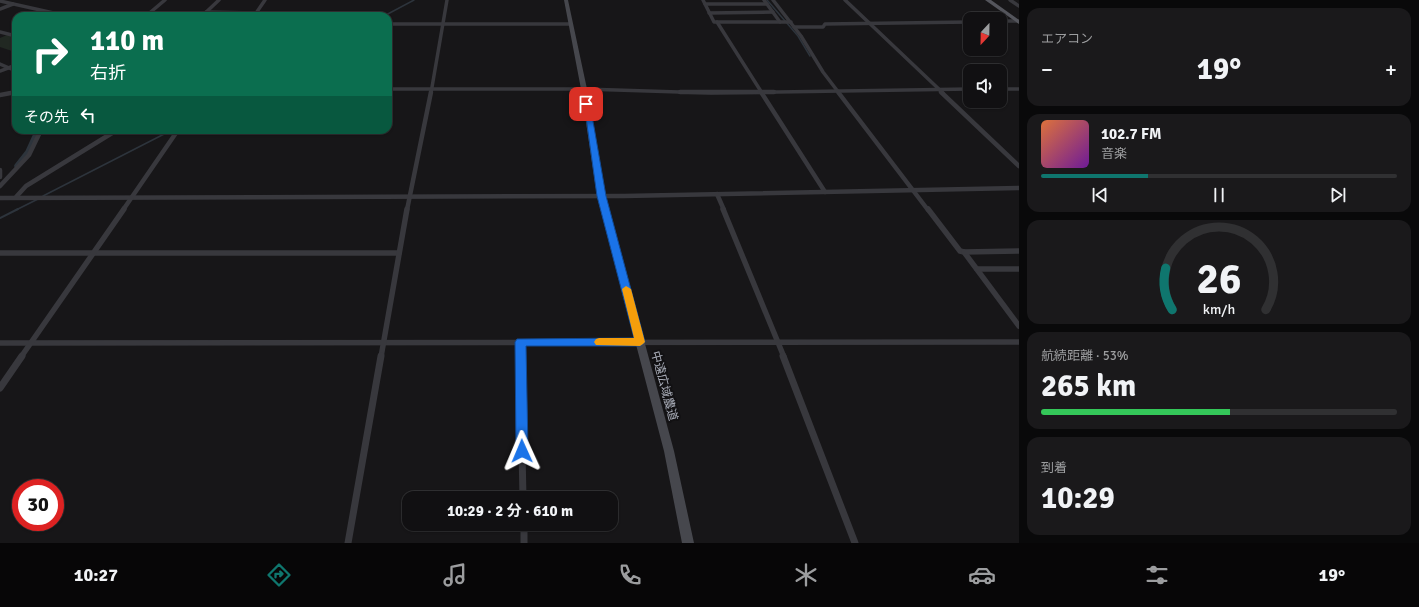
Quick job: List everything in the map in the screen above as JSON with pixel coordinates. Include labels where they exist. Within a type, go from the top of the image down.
[{"type":"main road","points":[[988,0],[1019,21]]},
{"type":"street","points":[[0,9],[12,4],[16,0]]},
{"type":"street","points":[[151,12],[166,0]]},
{"type":"street","points":[[206,12],[219,0]]},
{"type":"street","points":[[256,12],[265,0]]},
{"type":"street","points":[[348,543],[409,196],[432,89],[447,0]]},
{"type":"street","name":"中遠広域農道","points":[[566,0],[584,89],[602,196],[669,451],[688,543]]},
{"type":"street","points":[[703,0],[714,22],[717,22],[826,192]]},
{"type":"street","points":[[764,0],[780,22]]},
{"type":"street","points":[[773,0],[810,49],[823,72],[915,190],[960,251],[964,252],[1019,326]]},
{"type":"street","points":[[846,0],[1019,166]]},
{"type":"street","points":[[1010,0],[1019,6]]},
{"type":"street","points":[[0,1],[49,12]]},
{"type":"street","points":[[705,4],[767,4]]},
{"type":"street","points":[[709,13],[773,12]]},
{"type":"street","points":[[1007,21],[1019,21]]},
{"type":"street","points":[[717,22],[790,22]]},
{"type":"street","points":[[794,27],[823,27],[825,24],[963,22]]},
{"type":"street","points":[[392,24],[570,24]]},
{"type":"street","points":[[0,32],[12,35]]},
{"type":"street","points":[[0,65],[12,69]]},
{"type":"street","points":[[0,71],[12,67]]},
{"type":"street","points":[[1007,89],[1019,88]]},
{"type":"street","points":[[392,89],[584,89],[712,93],[963,90]]},
{"type":"street","points":[[0,95],[12,93]]},
{"type":"street","points":[[0,186],[29,155],[39,134]]},
{"type":"street","points":[[16,198],[26,186],[110,134]]},
{"type":"street","points":[[0,388],[175,134]]},
{"type":"street","points":[[0,170],[0,177]]},
{"type":"street","points":[[0,198],[602,196],[1019,188]]},
{"type":"street","points":[[717,194],[778,342],[855,543]]},
{"type":"street","points":[[964,252],[1019,251]]},
{"type":"street","points":[[0,253],[399,253]]},
{"type":"street","points":[[977,269],[1019,269]]},
{"type":"street","points":[[520,342],[523,491]]},
{"type":"street","points":[[0,343],[1019,342]]},
{"type":"street","points":[[524,531],[524,543]]},
{"type":"shaded area","points":[[7,35],[12,36],[12,51],[0,47],[0,38]]},
{"type":"waterway","points":[[392,12],[414,0]]},
{"type":"waterway","points":[[767,0],[798,36],[810,56]]},
{"type":"waterway","points":[[17,166],[28,152],[36,134]]},
{"type":"waterway","points":[[43,196],[164,134]]},
{"type":"waterway","points":[[0,218],[38,199]]},
{"type":"slow traffic","points":[[599,342],[640,342],[626,289]]},
{"type":"route","points":[[522,451],[520,342],[640,342],[602,196],[586,104]]}]
